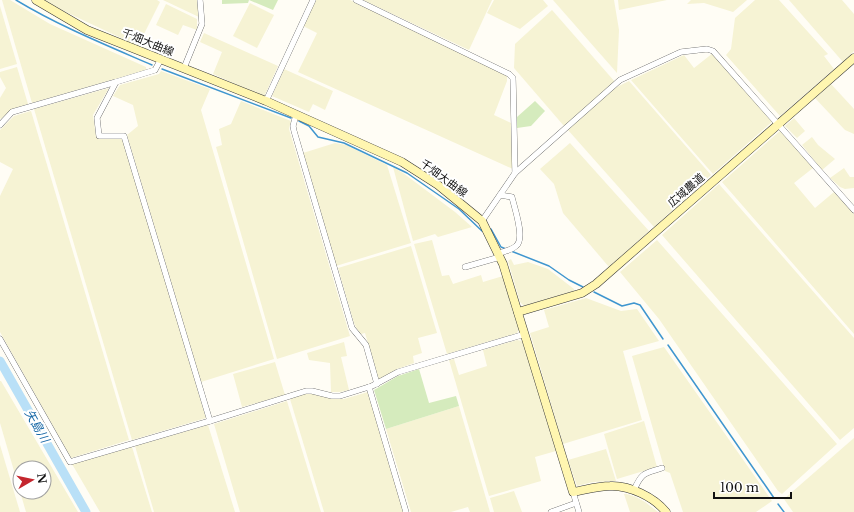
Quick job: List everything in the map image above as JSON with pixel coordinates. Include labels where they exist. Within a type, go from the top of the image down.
[{"type":"main road","name":"千畑大曲線","points":[[36,0],[87,30],[266,101],[402,162],[438,185],[482,221],[501,254],[573,492]]},
{"type":"main road","name":"広域農道","points":[[518,312],[582,293],[596,284],[854,58]]},
{"type":"main road","points":[[573,492],[610,486],[634,490],[653,501],[666,512]]},
{"type":"street","points":[[184,68],[202,24],[200,0]]},
{"type":"street","points":[[266,101],[313,0]]},
{"type":"street","points":[[356,0],[509,74],[513,78],[515,173]]},
{"type":"street","points":[[482,221],[515,173],[620,80],[681,52],[707,49],[713,51],[854,210]]},
{"type":"street","points":[[0,126],[12,112],[155,70],[161,59]]},
{"type":"street","points":[[116,82],[97,118],[100,136],[124,136],[210,421]]},
{"type":"street","points":[[296,115],[293,126],[294,131],[350,320],[355,332],[366,345],[377,384]]},
{"type":"street","points":[[465,267],[501,254],[517,246],[520,241],[521,232],[512,197],[500,195]]},
{"type":"street","points":[[0,339],[70,462],[306,391],[340,396],[377,384],[398,372],[525,334]]},
{"type":"street","points":[[369,387],[406,512]]},
{"type":"street","points":[[634,490],[640,478],[644,474],[662,468]]},
{"type":"street","points":[[573,492],[579,512]]},
{"type":"street","points":[[551,512],[576,503]]},
{"type":"shaded area","points":[[2,0],[10,0],[50,24],[146,67],[146,70],[32,103]]},
{"type":"shaded area","points":[[44,0],[157,0],[160,2],[138,46],[51,5]]},
{"type":"shaded area","points":[[163,0],[197,0],[199,17]]},
{"type":"shaded area","points":[[316,0],[350,0],[507,75],[507,81],[494,115],[511,123],[513,169],[298,72],[317,33],[303,26]]},
{"type":"shaded area","points":[[363,0],[492,0],[469,50]]},
{"type":"shaded area","points":[[494,0],[543,0],[548,6],[520,29],[487,13]]},
{"type":"shaded area","points":[[553,0],[614,0],[619,30],[617,73]]},
{"type":"shaded area","points":[[618,0],[667,0],[619,10]]},
{"type":"shaded area","points":[[691,0],[747,0],[733,12],[704,3],[687,4]]},
{"type":"shaded area","points":[[755,0],[779,0],[828,54],[824,56],[834,69],[780,116],[726,55],[731,49],[735,18]]},
{"type":"shaded area","points":[[789,0],[842,0],[854,14],[854,51],[843,62]]},
{"type":"shaded area","points":[[250,3],[274,15],[257,48],[233,36]]},
{"type":"shaded area","points":[[166,4],[197,19],[197,30],[183,25],[178,35],[156,25]]},
{"type":"shaded area","points":[[0,6],[17,64],[0,69]]},
{"type":"shaded area","points":[[552,10],[615,82],[564,126],[514,68],[515,44]]},
{"type":"shaded area","points":[[204,33],[278,66],[264,97],[213,74],[222,52],[200,42]]},
{"type":"shaded area","points":[[713,53],[773,121],[713,174],[631,80],[684,55],[694,68]]},
{"type":"shaded area","points":[[17,67],[28,104],[12,109],[1,119],[0,98],[6,88],[0,77],[0,72]]},
{"type":"shaded area","points":[[284,69],[333,91],[325,110],[313,104],[309,112],[272,96]]},
{"type":"shaded area","points":[[161,71],[210,89],[201,110],[274,359],[201,382],[127,135],[138,126],[133,105],[113,96],[120,85],[159,74]]},
{"type":"shaded area","points":[[629,81],[711,175],[654,227],[568,130],[615,88]]},
{"type":"shaded area","points":[[831,84],[854,109],[854,134],[845,130],[815,98]]},
{"type":"shaded area","points":[[109,88],[93,115],[96,137],[123,139],[206,418],[132,440],[34,109]]},
{"type":"shaded area","points":[[241,101],[291,121],[289,129],[350,336],[277,359],[216,147],[222,145],[219,129],[231,124]]},
{"type":"shaded area","points":[[31,111],[129,440],[71,458],[0,332],[0,196],[13,169],[0,162],[0,130],[14,116]]},
{"type":"shaded area","points":[[794,118],[805,131],[797,138],[785,126]]},
{"type":"shaded area","points":[[781,130],[813,168],[794,183],[815,208],[834,192],[854,214],[854,334],[722,182]]},
{"type":"shaded area","points":[[812,137],[818,145],[835,159],[822,170],[802,145]]},
{"type":"shaded area","points":[[335,143],[346,145],[387,165],[411,243],[336,266],[303,153]]},
{"type":"shaded area","points":[[570,143],[649,231],[609,267],[563,213],[554,184],[540,169]]},
{"type":"shaded area","points":[[393,167],[455,212],[472,227],[438,237],[435,234],[413,241]]},
{"type":"shaded area","points":[[844,168],[850,177],[854,177],[854,188],[845,189],[840,187],[830,178]]},
{"type":"shaded area","points":[[719,184],[854,338],[854,428],[840,440],[662,235]]},
{"type":"shaded area","points":[[432,240],[442,276],[449,275],[453,284],[481,275],[483,282],[503,276],[519,329],[517,333],[447,354],[414,244]]},
{"type":"shaded area","points":[[657,240],[837,444],[782,494],[778,491],[659,319],[620,272]]},
{"type":"shaded area","points":[[411,246],[437,333],[418,338],[422,353],[413,356],[414,363],[397,369],[379,380],[365,333],[361,334],[354,323],[338,268]]},
{"type":"shaded area","points":[[511,259],[514,265],[528,262],[548,269],[574,289],[574,291],[528,305],[523,305],[520,302],[508,261]]},
{"type":"shaded area","points":[[586,298],[621,311],[637,309],[659,341],[623,351],[642,420],[563,444],[530,333],[549,327],[544,310]]},
{"type":"shaded area","points":[[517,340],[522,341],[528,354],[556,451],[535,457],[541,481],[489,496],[449,360],[454,359],[459,375],[487,366],[483,350]]},
{"type":"shaded area","points":[[344,342],[347,356],[341,357],[349,390],[331,392],[330,363],[309,360],[307,353]]},
{"type":"shaded area","points":[[664,347],[772,501],[756,512],[683,512],[670,473],[665,471],[632,356]]},
{"type":"shaded area","points":[[275,362],[285,395],[242,407],[233,374]]},
{"type":"shaded area","points":[[0,381],[47,460],[12,460],[12,464],[0,423]]},
{"type":"shaded area","points":[[368,392],[404,512],[324,512],[290,399],[307,393],[313,393],[333,399],[344,399]]},
{"type":"shaded area","points":[[287,401],[321,512],[240,512],[214,424]]},
{"type":"shaded area","points":[[459,406],[490,512],[470,512],[468,507],[451,512],[411,512],[386,429]]},
{"type":"shaded area","points":[[644,421],[657,467],[617,479],[604,434]]},
{"type":"shaded area","points":[[208,425],[235,512],[154,512],[135,446]]},
{"type":"shaded area","points":[[854,438],[854,512],[793,512],[784,499]]},
{"type":"shaded area","points":[[0,445],[12,485],[12,500],[16,500],[20,512],[0,512]]},
{"type":"shaded area","points":[[132,447],[152,512],[100,512],[72,464]]},
{"type":"shaded area","points":[[606,449],[616,481],[593,482],[577,486],[568,460]]},
{"type":"shaded area","points":[[52,468],[78,512],[26,512],[22,500],[52,500]]},
{"type":"shaded area","points":[[514,491],[522,512],[494,512],[490,498]]},
{"type":"shaded area","points":[[624,494],[636,497],[658,512],[630,512]]},
{"type":"green space","points":[[222,0],[249,0],[248,3],[222,4]]},
{"type":"green space","points":[[249,0],[278,0],[273,10]]},
{"type":"green space","points":[[535,101],[545,111],[531,126],[517,128],[517,117]]},
{"type":"green space","points":[[419,369],[429,403],[456,396],[459,406],[386,429],[374,390],[398,376]]},
{"type":"waterway","points":[[16,0],[66,27],[152,65]]},
{"type":"waterway","points":[[162,69],[291,118]]},
{"type":"waterway","points":[[299,121],[309,126],[318,137],[344,143],[407,173],[459,209],[482,231]]},
{"type":"waterway","points":[[491,229],[501,247],[506,249]]},
{"type":"waterway","points":[[511,251],[549,266],[569,280],[583,287]]},
{"type":"waterway","points":[[594,292],[622,306],[634,303],[640,305],[663,339]]},
{"type":"waterway","points":[[668,345],[774,498]]},
{"type":"waterway","name":"矢島川","points":[[0,361],[86,512]]},
{"type":"waterway","points":[[778,504],[784,512]]}]
